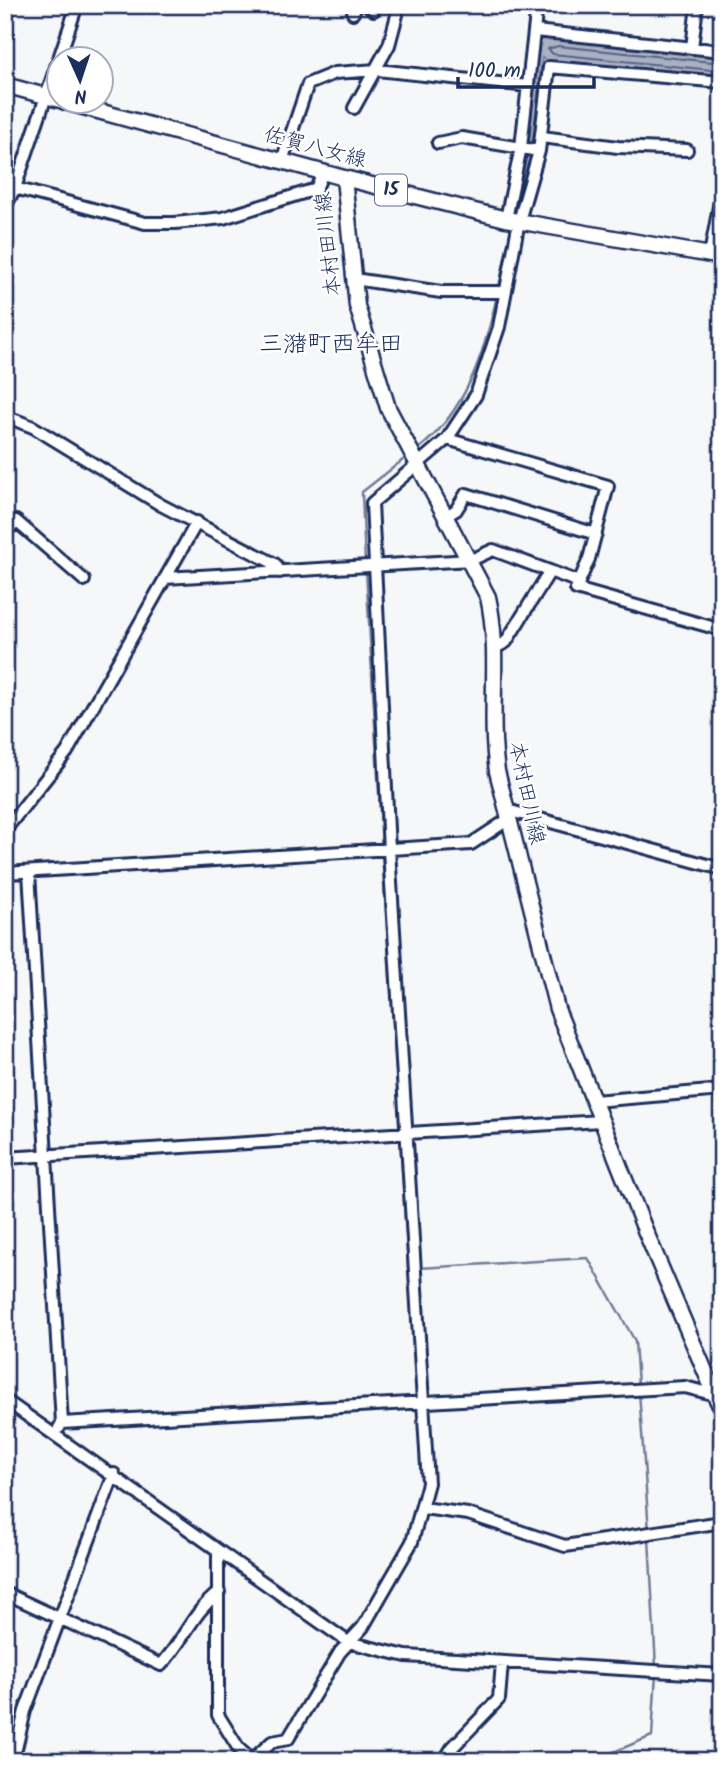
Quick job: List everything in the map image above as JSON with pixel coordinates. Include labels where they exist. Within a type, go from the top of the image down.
[{"type":"main road","points":[[5,85],[46,96]]},
{"type":"main road","name":"佐賀八女線","points":[[116,116],[344,178],[512,220],[716,256]]},
{"type":"main road","name":"本村田川線","points":[[344,178],[354,279],[366,341],[388,408],[416,464],[471,560],[488,597],[494,625],[495,649],[492,735],[508,814],[558,1009],[712,1394],[722,1411]]},
{"type":"street","points":[[66,46],[77,5]]},
{"type":"street","points":[[218,1553],[218,1714],[239,1749],[251,1760],[272,1742],[289,1739],[348,1642],[363,1628],[412,1542],[428,1483],[389,850],[372,503],[447,439],[477,395],[499,327],[505,292],[537,5]]},
{"type":"street","points":[[692,48],[697,5]]},
{"type":"street","points":[[354,108],[389,46],[397,15]]},
{"type":"street","points":[[535,32],[722,51]]},
{"type":"street","points":[[512,220],[539,151],[549,67],[722,82]]},
{"type":"street","points":[[282,161],[308,84],[335,73],[377,70],[528,86]]},
{"type":"street","points":[[5,207],[46,113]]},
{"type":"street","points":[[542,137],[618,147],[687,150]]},
{"type":"street","points":[[439,143],[462,138],[539,151]]},
{"type":"street","points":[[15,188],[145,223],[198,223],[285,201],[316,189],[323,172]]},
{"type":"street","points":[[716,256],[722,190]]},
{"type":"street","points":[[354,279],[441,292],[505,292]]},
{"type":"street","points":[[5,416],[33,427],[161,505],[275,564],[280,572]]},
{"type":"street","points":[[447,439],[608,486],[596,534],[576,589],[722,631]]},
{"type":"street","points":[[446,516],[456,510],[466,494],[596,534]]},
{"type":"street","points":[[5,533],[16,521],[85,580]]},
{"type":"street","points":[[5,830],[67,752],[197,522]]},
{"type":"street","points":[[165,578],[471,560],[493,550],[579,582]]},
{"type":"street","points":[[495,649],[506,642],[550,570]]},
{"type":"street","points":[[5,873],[471,844],[508,814],[722,869]]},
{"type":"street","points":[[29,872],[62,1423],[55,1433]]},
{"type":"street","points":[[594,1101],[722,1090]]},
{"type":"street","points":[[5,1158],[601,1121]]},
{"type":"street","points":[[62,1423],[685,1387],[712,1394]]},
{"type":"street","points":[[5,1400],[114,1474],[218,1553],[348,1642],[405,1657],[722,1675]]},
{"type":"street","points":[[13,1761],[24,1711],[114,1474]]},
{"type":"street","points":[[423,1508],[468,1514],[565,1546],[722,1522]]},
{"type":"street","points":[[5,1593],[161,1665],[180,1645],[200,1606],[219,1592]]},
{"type":"street","points":[[444,1761],[499,1699],[502,1663]]},
{"type":"water","points":[[539,37],[722,56],[722,78],[547,61],[542,58],[531,154],[502,286],[499,285],[529,144]]},
{"type":"waterway","points":[[417,450],[448,419],[471,380],[497,295]]},
{"type":"waterway","points":[[365,563],[362,492],[408,456]]},
{"type":"waterway","points":[[366,570],[382,846]]},
{"type":"waterway","points":[[382,853],[400,1129]]},
{"type":"waterway","points":[[400,1135],[408,1268],[412,1268]]},
{"type":"waterway","points":[[419,1268],[588,1258],[635,1341],[638,1385]]},
{"type":"waterway","points":[[639,1392],[649,1531]]},
{"type":"waterway","points":[[649,1538],[656,1668]]},
{"type":"waterway","points":[[592,1761],[652,1736],[656,1674]]},
{"type":"district","name":"三潴町西牟田","points":[[331,344]]}]
